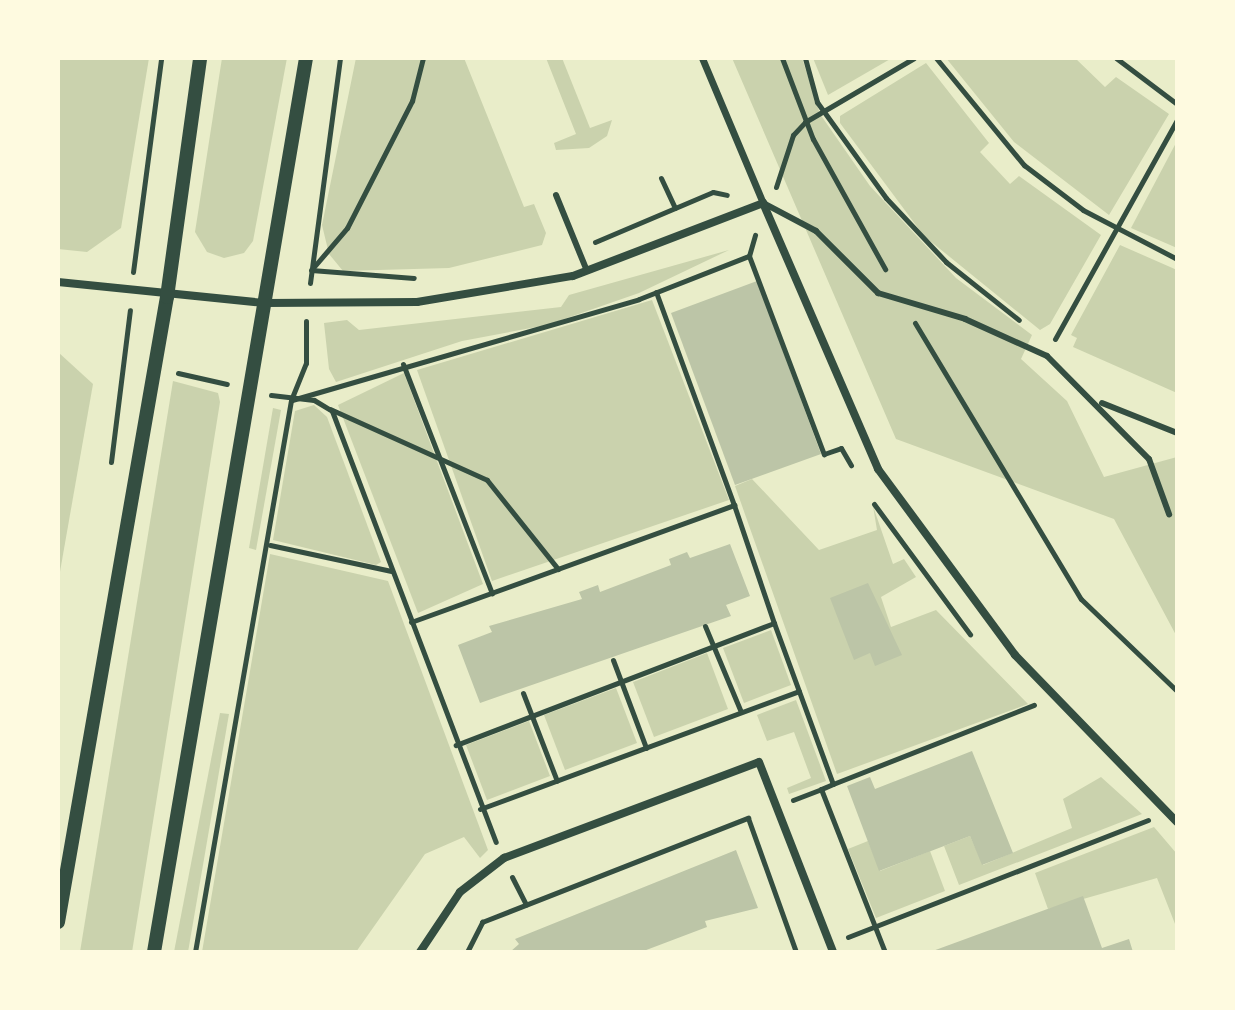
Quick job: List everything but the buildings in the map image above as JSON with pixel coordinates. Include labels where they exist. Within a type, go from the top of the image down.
[{"type":"street","points":[[58,922],[167,297],[200,58]]},
{"type":"street","points":[[154,952],[306,58]]},
{"type":"street","points":[[702,58],[878,469],[1015,655],[1174,817]]},
{"type":"street","points":[[58,282],[130,295],[266,303],[417,302],[587,271],[763,203]]},
{"type":"street","points":[[420,952],[460,892],[504,858],[759,762],[831,948]]},
{"type":"lane","points":[[556,195],[587,271]]},
{"type":"lane","points":[[763,203],[816,231],[878,293],[905,305],[965,319],[1047,356],[1101,403],[1149,459],[1169,514]]},
{"type":"lane","points":[[1101,403],[1177,433]]},
{"type":"path","points":[[110,469],[127,360],[130,295],[161,58]]},
{"type":"path","points":[[195,952],[270,545],[291,400],[306,363],[311,270],[340,58]]},
{"type":"path","points":[[311,270],[347,228],[412,101],[423,58]]},
{"type":"path","points":[[782,58],[805,122],[905,305],[1081,599],[1177,691]]},
{"type":"path","points":[[805,58],[824,112],[916,232],[1033,330]]},
{"type":"path","points":[[291,400],[403,364],[656,292],[749,256],[763,203],[805,122],[914,58]]},
{"type":"path","points":[[936,58],[1024,165],[1116,230],[1177,259]]},
{"type":"path","points":[[1116,58],[1177,104]]},
{"type":"path","points":[[1056,338],[1177,120]]},
{"type":"path","points":[[661,178],[675,208]]},
{"type":"path","points":[[579,249],[713,192],[763,203]]},
{"type":"path","points":[[311,270],[428,276]]},
{"type":"path","points":[[656,292],[833,784]]},
{"type":"path","points":[[1043,338],[1064,355]]},
{"type":"path","points":[[127,360],[325,407],[437,451],[487,480],[558,569]]},
{"type":"path","points":[[403,364],[492,593]]},
{"type":"path","points":[[325,407],[392,571],[480,809],[526,905]]},
{"type":"path","points":[[411,622],[734,505]]},
{"type":"path","points":[[270,545],[392,571]]},
{"type":"path","points":[[456,745],[774,623]]},
{"type":"path","points":[[705,626],[741,712]]},
{"type":"path","points":[[613,660],[646,748]]},
{"type":"path","points":[[480,809],[799,691]]},
{"type":"path","points":[[523,693],[557,781]]},
{"type":"path","points":[[885,952],[821,789],[1034,705]]},
{"type":"path","points":[[831,948],[875,927],[1174,817]]},
{"type":"path","points":[[467,952],[482,922],[748,818],[796,952]]},
{"type":"green space","points":[[58,58],[149,58],[121,228],[87,252],[58,249]]},
{"type":"green space","points":[[222,58],[287,58],[253,241],[244,253],[224,258],[207,252],[195,232]]},
{"type":"green space","points":[[356,58],[464,58],[524,207],[534,204],[546,233],[542,245],[449,268],[343,271],[329,254],[322,225]]},
{"type":"green space","points":[[546,58],[562,58],[590,128],[612,120],[607,136],[589,148],[556,150],[554,143],[576,134]]},
{"type":"green space","points":[[732,58],[802,58],[820,114],[870,186],[956,278],[1032,335],[1021,359],[1067,401],[1104,477],[1177,457],[1177,637],[1114,519],[896,439]]},
{"type":"green space","points":[[813,58],[892,58],[828,95]]},
{"type":"green space","points":[[946,58],[1075,58],[1105,87],[1116,77],[1169,114],[1109,215],[1014,142]]},
{"type":"green space","points":[[926,63],[989,143],[980,152],[1010,184],[1019,176],[1101,235],[1050,324],[1040,330],[924,236],[840,123],[840,116]]},
{"type":"green space","points":[[1177,141],[1177,248],[1131,228]]},
{"type":"green space","points":[[1120,245],[1177,270],[1177,393],[1073,347],[1077,338],[1071,335]]},
{"type":"green space","points":[[729,250],[639,293],[547,325],[462,341],[336,382],[329,369],[324,323],[347,320],[359,330],[561,307],[569,295]]},
{"type":"green space","points":[[652,300],[729,500],[492,581],[417,370]]},
{"type":"green space","points":[[58,352],[93,384],[58,583]]},
{"type":"green space","points":[[404,373],[483,584],[418,613],[338,405]]},
{"type":"green space","points":[[173,381],[218,393],[220,402],[132,952],[80,952]]},
{"type":"green space","points":[[314,405],[327,417],[381,562],[376,565],[273,540],[295,411]]},
{"type":"green space","points":[[273,408],[281,410],[256,550],[249,548]]},
{"type":"green space","points":[[752,479],[819,550],[877,530],[873,506],[893,564],[904,559],[916,577],[881,597],[891,627],[936,610],[1028,704],[837,774],[735,486]]},
{"type":"green space","points":[[270,554],[388,581],[488,850],[480,858],[464,837],[425,854],[356,952],[202,952]]},
{"type":"green space","points":[[771,630],[791,685],[744,703],[723,648]]},
{"type":"green space","points":[[707,653],[728,709],[654,737],[633,682]]},
{"type":"green space","points":[[616,688],[637,743],[565,770],[544,715]]},
{"type":"green space","points":[[796,700],[826,781],[789,794],[787,788],[811,778],[794,732],[767,741],[757,715]]},
{"type":"green space","points":[[220,713],[229,714],[188,952],[174,952]]},
{"type":"green space","points":[[529,721],[550,776],[487,800],[466,745]]},
{"type":"green space","points":[[1101,777],[1142,814],[959,885],[944,846],[970,836],[983,865],[1072,828],[1063,799]]},
{"type":"green space","points":[[1154,827],[1177,854],[1177,929],[1157,878],[1048,909],[1035,873]]},
{"type":"green space","points":[[868,841],[880,871],[930,851],[945,891],[876,918],[848,849]]}]
